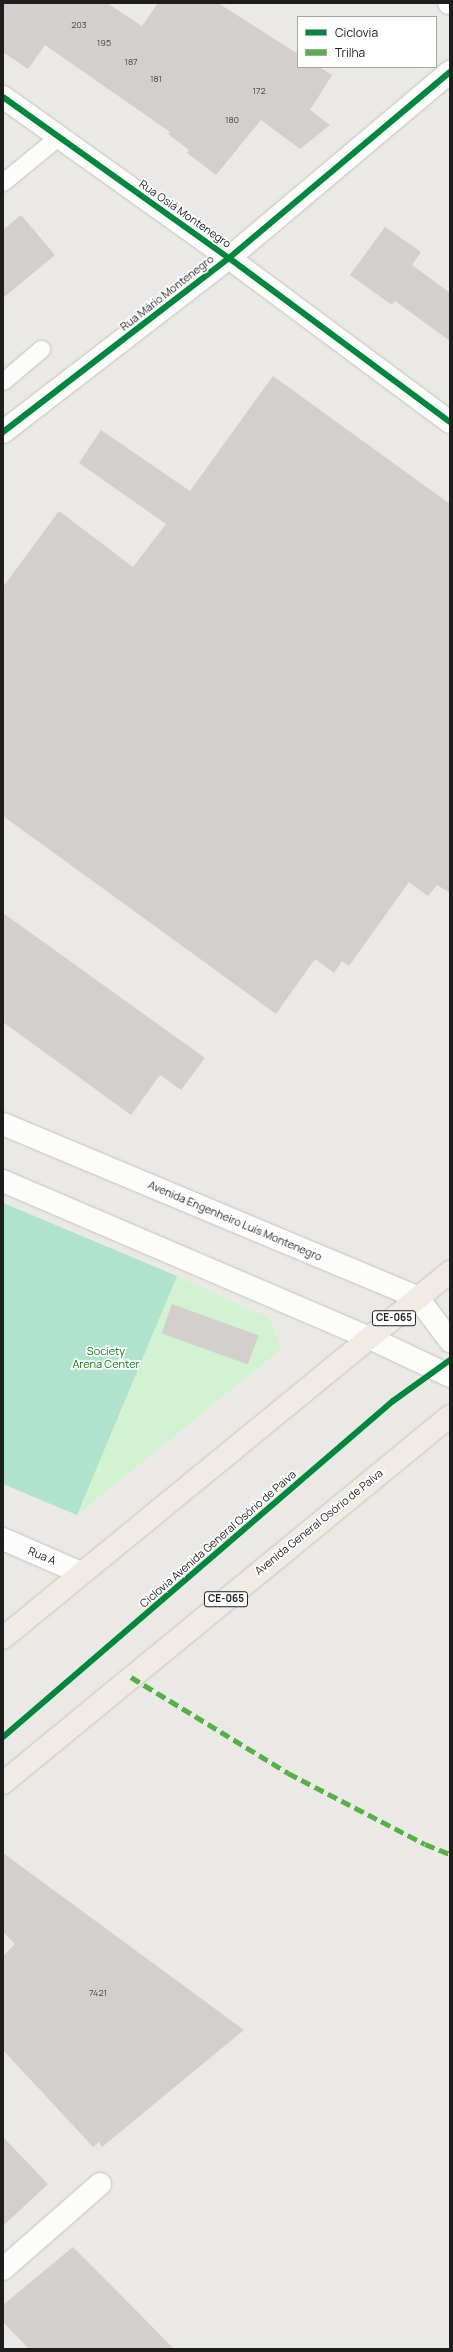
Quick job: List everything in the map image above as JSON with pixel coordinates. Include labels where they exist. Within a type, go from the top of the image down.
[{"type":"main road","name":"CE-065","points":[[3,1638],[450,1272]]},
{"type":"main road","name":"Avenida General Osório de Paiva","points":[[3,1782],[450,1416]]},
{"type":"street","name":"Rua Mário Montenegro","points":[[3,432],[229,258],[450,72]]},
{"type":"street","name":"Rua Osiá Montenegro","points":[[3,97],[229,258],[450,422]]},
{"type":"street","name":"Avenida Engenheiro Luís Montenegro","points":[[3,1124],[418,1298]]},
{"type":"street","points":[[3,1182],[370,1338],[450,1376]]},
{"type":"street","points":[[418,1298],[450,1341]]},
{"type":"street","name":"Rua A","points":[[3,1539],[81,1573]]},
{"type":"street","points":[[3,2269],[100,2184]]},
{"type":"lane","points":[[3,182],[58,137]]},
{"type":"lane","points":[[3,381],[41,349]]},
{"type":"green space","name":"Society Arena Center","points":[[3,1203],[177,1276],[269,1318],[281,1349],[77,1515],[3,1484]]},
{"type":"green space","name":"Society Arena Center","points":[[3,1203],[177,1276],[77,1515],[3,1484]]},
{"type":"building","points":[[3,3],[107,3],[142,26],[158,3],[218,3],[297,53],[297,68],[321,68],[332,75],[310,110],[330,125],[300,149],[261,120],[216,175],[187,153],[189,150],[168,134],[170,132],[45,45],[28,69],[3,52]]},
{"type":"building","points":[[21,215],[55,255],[3,298],[3,230]]},
{"type":"building","points":[[385,227],[421,252],[412,265],[450,293],[450,341],[395,301],[392,305],[350,275]]},
{"type":"building","points":[[273,376],[450,504],[450,893],[437,885],[428,896],[409,882],[349,966],[342,961],[334,973],[315,959],[276,1014],[3,816],[3,587],[59,511],[133,567],[166,524],[79,463],[101,430],[190,491]]},
{"type":"building","points":[[3,913],[205,1058],[181,1090],[160,1075],[131,1115],[3,1022]]},
{"type":"building","points":[[172,1304],[258,1335],[248,1365],[161,1333]]},
{"type":"building","points":[[3,1853],[244,2030],[102,2147],[99,2142],[93,2147],[3,2050],[3,1956],[15,1944],[3,1932]]},
{"type":"building","points":[[3,2137],[48,2184],[3,2226]]},
{"type":"building","points":[[73,2247],[174,2349],[29,2349],[3,2322],[3,2305]]},
{"type":"marked path","points":[[131,1677],[288,1773],[425,1844],[450,1854]]},
{"type":"cycle path","points":[[3,432],[229,258],[450,72]]},
{"type":"cycle path","points":[[3,97],[229,258],[450,422]]},
{"type":"cycle path","name":"Ciclovia Avenida General Osório de Paiva","points":[[3,1737],[393,1401],[450,1360]]}]
